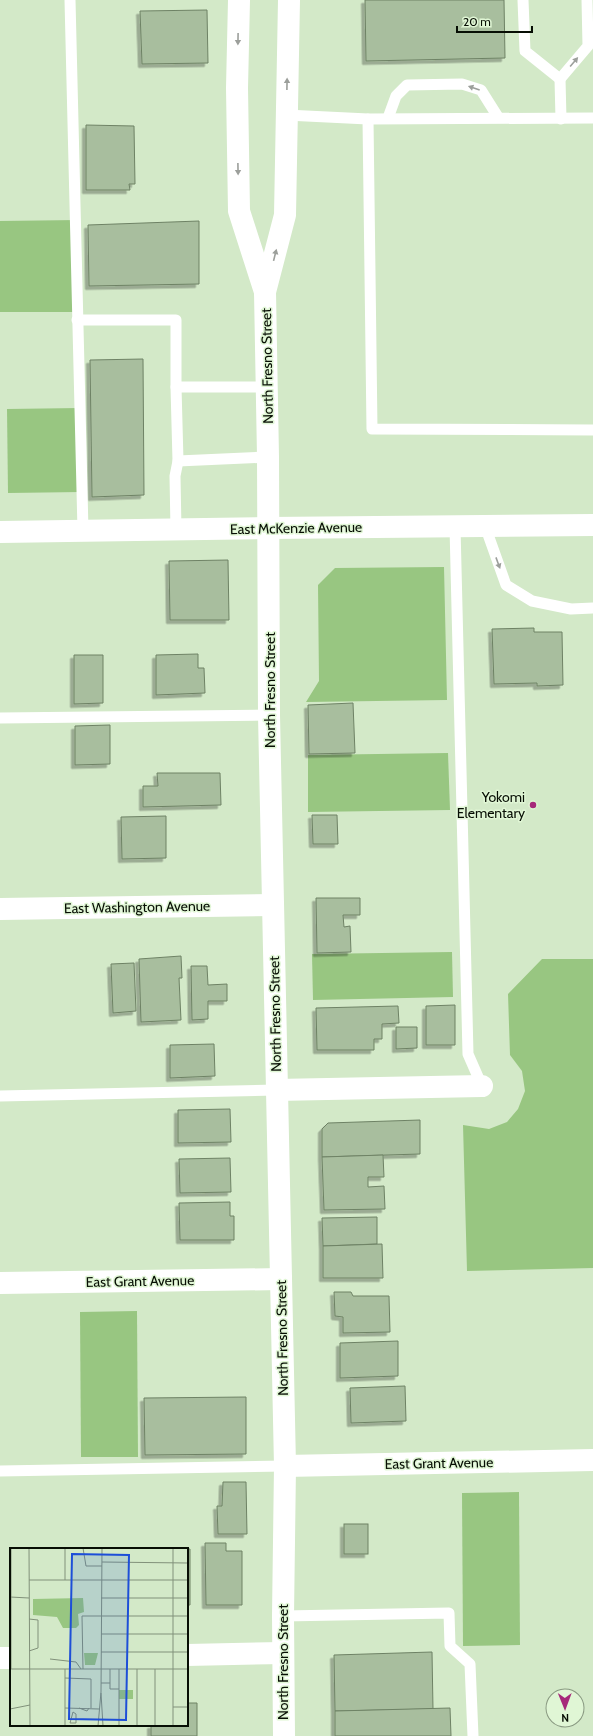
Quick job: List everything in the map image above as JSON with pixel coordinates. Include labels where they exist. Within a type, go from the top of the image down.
[{"type":"main road","name":"North Fresno Street","points":[[239,0],[237,88],[239,212],[265,292]]},
{"type":"main road","name":"North Fresno Street","points":[[284,1736],[282,1616],[285,1466],[269,715],[269,528],[265,292],[285,215],[289,0]]},
{"type":"main road","name":"East McKenzie Avenue","points":[[0,532],[593,525]]},
{"type":"main road","name":"East Washington Avenue","points":[[0,909],[274,905]]},
{"type":"main road","points":[[276,1090],[482,1086]]},
{"type":"main road","name":"East Grant Avenue","points":[[0,1283],[281,1279]]},
{"type":"main road","name":"East Grant Avenue","points":[[285,1466],[593,1460]]},
{"type":"main road","points":[[188,1655],[283,1653]]},
{"type":"lane","points":[[70,0],[83,531]]},
{"type":"lane","points":[[523,0],[525,51],[560,79]]},
{"type":"lane","points":[[561,119],[560,79],[588,46],[587,0]]},
{"type":"lane","points":[[388,118],[396,96],[407,85],[462,84],[481,90],[498,117]]},
{"type":"lane","points":[[286,115],[368,119],[498,117],[561,119],[593,118]]},
{"type":"lane","points":[[368,119],[372,430],[593,430]]},
{"type":"lane","points":[[77,320],[176,320],[178,461],[175,476],[176,530]]},
{"type":"lane","points":[[176,387],[267,387]]},
{"type":"lane","points":[[178,461],[268,458]]},
{"type":"lane","points":[[455,526],[468,1054],[482,1086]]},
{"type":"lane","points":[[485,526],[506,586],[532,601],[571,609],[593,608]]},
{"type":"lane","points":[[0,718],[269,715]]},
{"type":"lane","points":[[0,1096],[276,1090]]},
{"type":"lane","points":[[0,1471],[285,1466]]},
{"type":"lane","points":[[282,1616],[449,1613],[450,1646],[470,1664],[473,1736]]},
{"type":"green space","points":[[78,220],[79,312],[0,312],[0,221]]},
{"type":"green space","points":[[80,408],[81,492],[8,493],[7,409]]},
{"type":"green space","points":[[444,567],[447,700],[306,702],[319,681],[318,585],[335,568]]},
{"type":"green space","points":[[448,753],[450,810],[308,812],[308,755]]},
{"type":"green space","points":[[452,952],[453,997],[313,1000],[312,954]]},
{"type":"green space","points":[[542,959],[593,959],[593,1268],[467,1271],[463,1125],[489,1129],[507,1122],[518,1109],[525,1091],[522,1071],[510,1055],[508,994]]},
{"type":"green space","points":[[137,1311],[138,1457],[81,1457],[80,1312]]},
{"type":"green space","points":[[519,1492],[520,1645],[463,1646],[462,1493]]},
{"type":"building","points":[[365,0],[504,0],[505,58],[366,61]]},
{"type":"building","points":[[207,10],[208,63],[142,64],[140,11]]},
{"type":"building","points":[[86,125],[134,126],[135,184],[129,184],[130,190],[86,190]]},
{"type":"building","points":[[199,221],[199,284],[89,286],[88,225]]},
{"type":"building","points":[[143,359],[144,495],[92,497],[90,360]]},
{"type":"building","points":[[228,560],[229,620],[170,620],[169,561]]},
{"type":"building","points":[[534,628],[534,632],[562,632],[563,685],[537,686],[537,683],[494,684],[492,629]]},
{"type":"building","points":[[198,654],[198,668],[204,668],[205,693],[156,695],[156,655]]},
{"type":"building","points":[[74,655],[103,655],[103,703],[74,704]]},
{"type":"building","points":[[353,703],[355,753],[309,754],[308,705]]},
{"type":"building","points":[[110,725],[110,764],[75,765],[75,726]]},
{"type":"building","points":[[157,773],[220,773],[221,805],[143,807],[143,786],[158,786]]},
{"type":"building","points":[[312,815],[337,815],[338,844],[313,844]]},
{"type":"building","points":[[166,816],[166,858],[122,859],[121,817]]},
{"type":"building","points":[[316,898],[360,898],[360,915],[343,915],[344,927],[350,926],[351,952],[317,953]]},
{"type":"building","points":[[181,956],[182,978],[179,978],[181,1020],[141,1022],[139,959]]},
{"type":"building","points":[[134,963],[136,1011],[113,1013],[111,964]]},
{"type":"building","points":[[191,966],[207,966],[208,985],[227,984],[227,1001],[208,1001],[208,1019],[192,1020]]},
{"type":"building","points":[[455,1005],[455,1045],[426,1045],[426,1006]]},
{"type":"building","points":[[398,1006],[399,1023],[382,1024],[382,1039],[374,1039],[374,1050],[317,1050],[316,1008]]},
{"type":"building","points":[[396,1027],[417,1027],[417,1048],[396,1049]]},
{"type":"building","points":[[214,1044],[215,1076],[170,1078],[170,1045]]},
{"type":"building","points":[[230,1109],[231,1142],[178,1143],[178,1110]]},
{"type":"building","points":[[420,1120],[420,1154],[322,1157],[322,1129],[328,1123]]},
{"type":"building","points":[[383,1155],[384,1177],[368,1177],[368,1187],[384,1186],[385,1209],[324,1210],[322,1157]]},
{"type":"building","points":[[230,1158],[231,1192],[180,1193],[179,1159]]},
{"type":"building","points":[[230,1202],[230,1216],[234,1216],[234,1240],[180,1240],[179,1203]]},
{"type":"building","points":[[377,1217],[377,1244],[323,1246],[322,1218]]},
{"type":"building","points":[[382,1244],[383,1278],[323,1278],[323,1246]]},
{"type":"building","points":[[334,1292],[351,1292],[353,1296],[389,1296],[390,1332],[343,1333],[343,1317],[335,1316]]},
{"type":"building","points":[[398,1341],[398,1376],[340,1378],[340,1343]]},
{"type":"building","points":[[405,1386],[406,1421],[351,1423],[350,1388]]},
{"type":"building","points":[[246,1397],[246,1454],[145,1455],[144,1398]]},
{"type":"building","points":[[223,1482],[246,1482],[247,1534],[218,1534],[217,1506],[222,1506]]},
{"type":"building","points":[[344,1524],[368,1524],[368,1554],[344,1554]]},
{"type":"building","points":[[205,1543],[226,1543],[226,1551],[242,1551],[242,1605],[206,1605]]},
{"type":"building","points":[[188,1549],[190,1549],[190,1605],[188,1605]]},
{"type":"building","points":[[432,1652],[433,1709],[335,1711],[334,1655]]},
{"type":"building","points":[[188,1703],[197,1703],[197,1736],[151,1736],[151,1726],[188,1726]]},
{"type":"building","points":[[450,1708],[451,1736],[335,1736],[335,1711]]},
{"type":"place","name":"Yokomi Elementary","points":[[533,805]]}]
